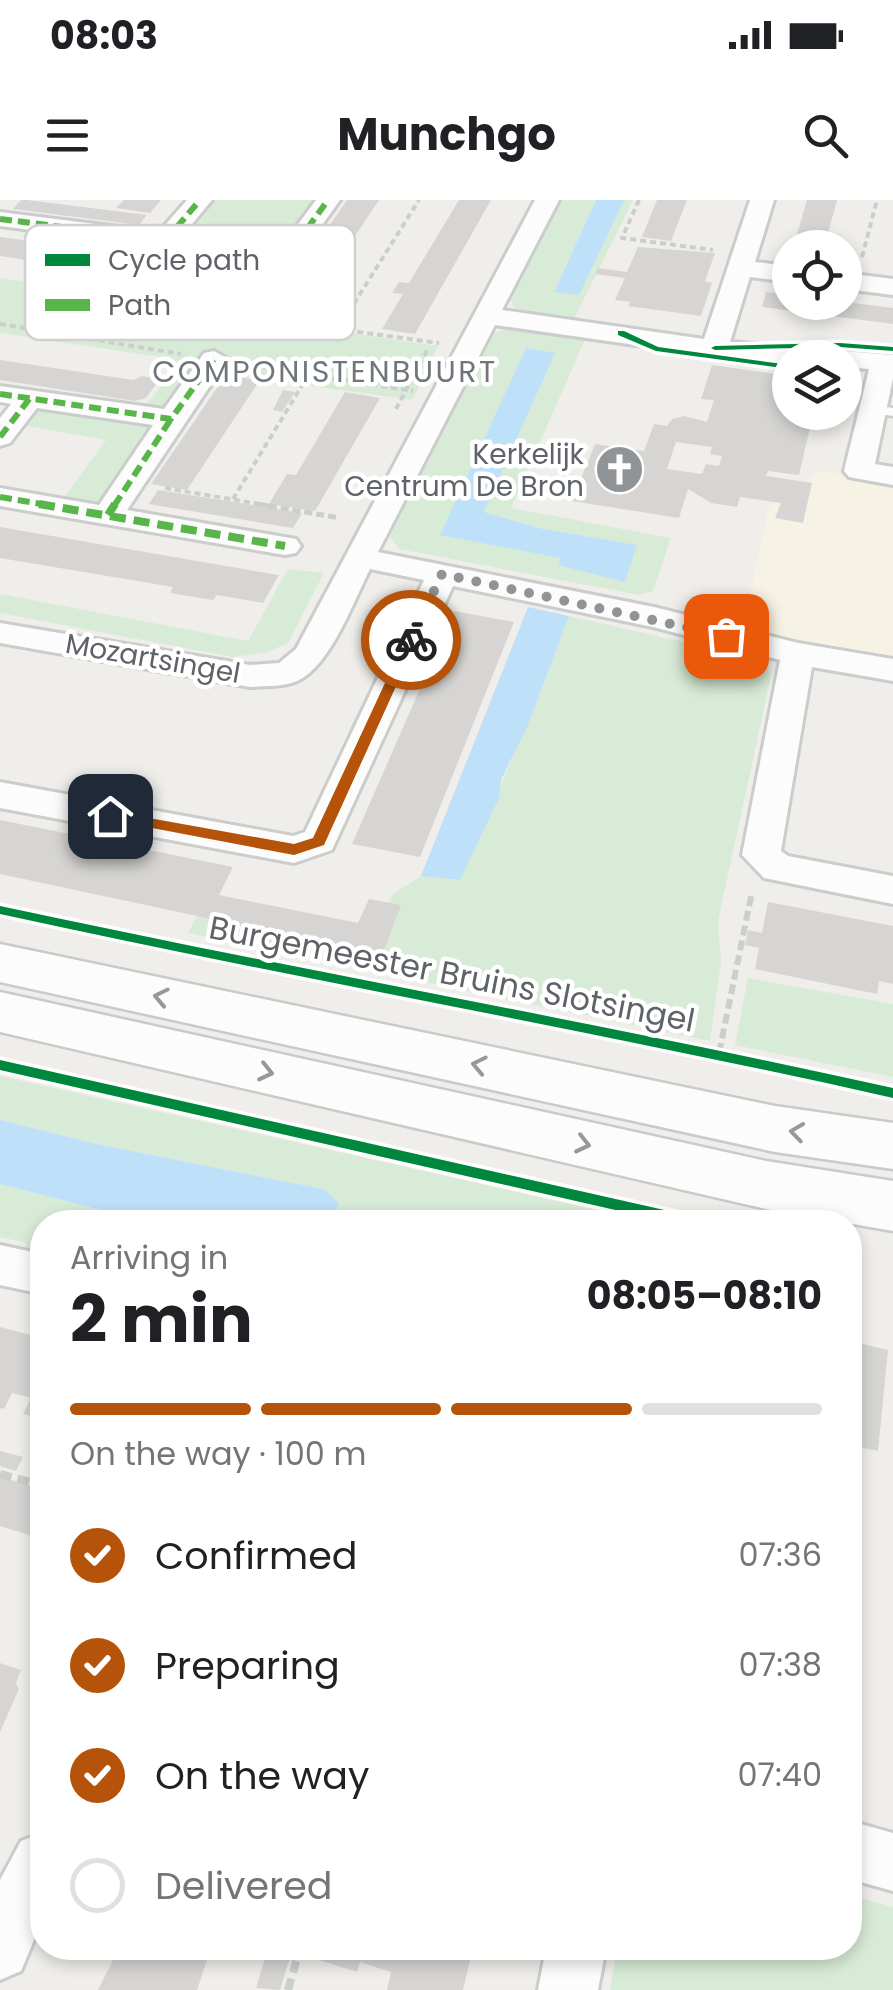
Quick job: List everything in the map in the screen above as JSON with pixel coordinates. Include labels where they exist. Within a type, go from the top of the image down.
[{"type":"main road","points":[[0,962],[776,1129],[893,1146]]},
{"type":"main road","points":[[0,1012],[766,1186],[893,1206]]},
{"type":"street","points":[[180,225],[200,200]]},
{"type":"street","points":[[310,225],[328,200]]},
{"type":"street","points":[[546,200],[362,558],[654,617],[798,654],[893,670]]},
{"type":"street","points":[[715,348],[762,200]]},
{"type":"street","points":[[0,219],[43,225]]},
{"type":"street","points":[[744,260],[772,269]]},
{"type":"street","points":[[862,284],[893,288]]},
{"type":"street","points":[[486,316],[772,356]]},
{"type":"street","points":[[715,348],[890,370]]},
{"type":"street","points":[[108,515],[214,359]]},
{"type":"street","points":[[862,369],[890,370]]},
{"type":"street","points":[[890,370],[882,410],[859,471],[893,476]]},
{"type":"street","points":[[0,394],[171,419]]},
{"type":"street","points":[[0,437],[30,398]]},
{"type":"street","points":[[0,497],[285,546]]},
{"type":"street","name":"Mozartsingel","points":[[0,632],[250,676],[288,674],[309,655],[362,558]]},
{"type":"street","points":[[0,795],[294,850],[319,842],[442,574]]},
{"type":"street","points":[[798,654],[761,855],[777,868],[893,890]]},
{"type":"street","points":[[0,1265],[30,1271]]},
{"type":"street","points":[[862,1853],[893,1862]]},
{"type":"street","points":[[0,1950],[30,1884]]},
{"type":"street","points":[[568,1990],[574,1960]]},
{"type":"path","points":[[355,302],[419,200]]},
{"type":"path","points":[[639,200],[622,238],[744,260]]},
{"type":"path","points":[[862,246],[877,200]]},
{"type":"path","points":[[355,331],[470,347]]},
{"type":"path","points":[[233,498],[309,374]]},
{"type":"path","points":[[130,482],[340,518]]},
{"type":"path","points":[[719,1053],[761,855]]},
{"type":"path","points":[[0,1474],[30,1482]]},
{"type":"path","points":[[288,1990],[297,1960]]},
{"type":"shaded area","points":[[821,471],[893,481],[893,659],[742,631],[769,507]]},
{"type":"green space","points":[[215,200],[320,200],[302,225],[196,225]]},
{"type":"green space","points":[[558,200],[596,200],[554,291],[578,295],[624,200],[633,200],[573,321],[514,308],[510,298]]},
{"type":"green space","points":[[0,278],[25,282],[25,337],[0,333]]},
{"type":"green space","points":[[507,328],[587,335],[511,508],[671,538],[653,591],[639,595],[399,549],[390,536],[488,336]],"holes":[[[554,354],[484,512],[543,529],[636,545],[625,581],[558,565],[560,558],[440,534]]]},
{"type":"green space","points":[[355,334],[438,346],[412,400],[195,370],[101,506],[63,499],[106,440],[23,425],[38,405],[135,419],[175,368],[160,365],[160,357],[47,340],[355,340]]},
{"type":"green space","points":[[288,569],[324,573],[288,643],[265,653],[232,657],[0,613],[0,594],[248,641]]},
{"type":"green space","points":[[569,616],[763,660],[771,676],[718,921],[721,962],[710,1041],[188,933],[199,911],[371,947],[393,894],[421,876],[460,880]]},
{"type":"green space","points":[[748,978],[893,1004],[893,1077],[735,1045]]},
{"type":"green space","points":[[0,1076],[597,1210],[332,1210],[323,1189],[91,1143],[0,1120]]},
{"type":"green space","points":[[0,1184],[101,1210],[30,1210],[30,1256],[24,1255],[27,1243],[0,1237]]},
{"type":"green space","points":[[862,1898],[893,1907],[893,1990],[610,1990],[615,1960],[862,1960]]},
{"type":"water","points":[[596,200],[624,200],[579,295],[554,292]]},
{"type":"water","points":[[526,348],[555,353],[484,512],[543,529],[637,545],[625,582],[558,565],[560,558],[440,535]]},
{"type":"water","points":[[528,607],[569,616],[527,727],[501,780],[499,798],[460,880],[421,876]]},
{"type":"water","points":[[0,1120],[92,1143],[323,1189],[339,1203],[336,1210],[101,1210],[0,1184]]},
{"type":"building","points":[[21,200],[147,215],[139,225],[13,209]]},
{"type":"building","points":[[124,200],[161,200],[150,213],[116,208]]},
{"type":"building","points":[[347,200],[379,200],[355,236],[355,225],[330,225]]},
{"type":"building","points":[[459,200],[491,200],[415,334],[382,329],[403,294],[392,293],[399,282],[409,283]]},
{"type":"building","points":[[657,200],[687,200],[671,241],[642,237]]},
{"type":"building","points":[[807,200],[837,200],[829,230],[798,230]]},
{"type":"building","points":[[0,237],[25,240],[25,260],[0,256]]},
{"type":"building","points":[[638,247],[715,253],[705,281],[712,283],[701,316],[628,306],[630,302],[615,300],[625,278],[595,274],[598,268],[627,272]]},
{"type":"building","points":[[766,292],[772,293],[772,308],[762,307]]},
{"type":"building","points":[[862,304],[893,308],[893,324],[862,320]]},
{"type":"building","points":[[0,360],[134,380],[142,376],[157,379],[157,383],[146,398],[135,401],[0,380]]},
{"type":"building","points":[[712,365],[772,373],[772,430],[810,430],[799,475],[768,471],[766,476],[812,483],[803,523],[775,518],[781,503],[740,497],[737,507],[711,503],[688,489],[679,518],[572,501],[595,444],[644,451],[654,424],[667,426],[672,419],[684,416],[707,422],[714,400],[701,399]],"holes":[[[676,442],[712,447],[710,454],[722,456],[719,466],[706,464],[702,474],[667,469]]]},
{"type":"building","points":[[226,375],[260,380],[187,490],[151,484]]},
{"type":"building","points":[[283,390],[295,392],[282,412],[273,410]]},
{"type":"building","points":[[345,392],[380,398],[315,511],[269,504],[287,474],[296,475]]},
{"type":"building","points":[[158,490],[302,513],[293,528],[149,504]]},
{"type":"building","points":[[0,527],[279,575],[263,603],[217,595],[213,600],[170,593],[173,587],[0,558]]},
{"type":"building","points":[[454,611],[514,622],[420,857],[352,844]]},
{"type":"building","points":[[0,820],[233,867],[219,895],[358,923],[369,899],[401,905],[381,958],[347,951],[348,948],[0,874]]},
{"type":"building","points":[[768,902],[893,926],[893,984],[879,981],[877,994],[755,969],[759,948],[745,945],[748,930],[762,933]]},
{"type":"building","points":[[0,1327],[30,1335],[30,1398],[12,1393],[4,1409],[0,1408]]},
{"type":"building","points":[[862,1344],[888,1350],[878,1451],[862,1448]]},
{"type":"building","points":[[0,1451],[23,1457],[16,1471],[0,1466]]},
{"type":"building","points":[[0,1477],[30,1486],[30,1535],[0,1526]]},
{"type":"building","points":[[0,1663],[21,1670],[16,1683],[19,1689],[0,1732]]},
{"type":"building","points":[[113,1960],[207,1960],[197,1990],[98,1990]]},
{"type":"building","points":[[264,1960],[289,1960],[280,1990],[256,1988]]},
{"type":"building","points":[[319,1960],[470,1960],[463,1990],[387,1990],[391,1972],[360,1962],[357,1972]]},
{"type":"marked path","points":[[179,225],[200,200]]},
{"type":"marked path","points":[[310,225],[328,200]]},
{"type":"marked path","points":[[0,219],[47,225]]},
{"type":"marked path","points":[[0,394],[171,419],[214,359]]},
{"type":"marked path","points":[[0,437],[30,398]]},
{"type":"marked path","points":[[108,515],[171,419]]},
{"type":"marked path","points":[[0,497],[285,546]]},
{"type":"cycle path","points":[[621,333],[656,349],[772,365]]},
{"type":"cycle path","points":[[715,348],[840,345],[893,349]]},
{"type":"cycle path","name":"Burgemeester Bruins Slotsingel","points":[[0,910],[893,1093]]},
{"type":"cycle path","points":[[0,1065],[638,1210]]},
{"type":"way so far","points":[[411,640],[442,574],[654,617],[726,636]]},
{"type":"place","name":"Kerkelijk Centrum De Bron","points":[[619,470]]},
{"type":"district","name":"COMPONISTENBUURT","points":[[325,372]]},
{"type":"route","points":[[110,816],[294,850],[319,842],[411,640]]}]
